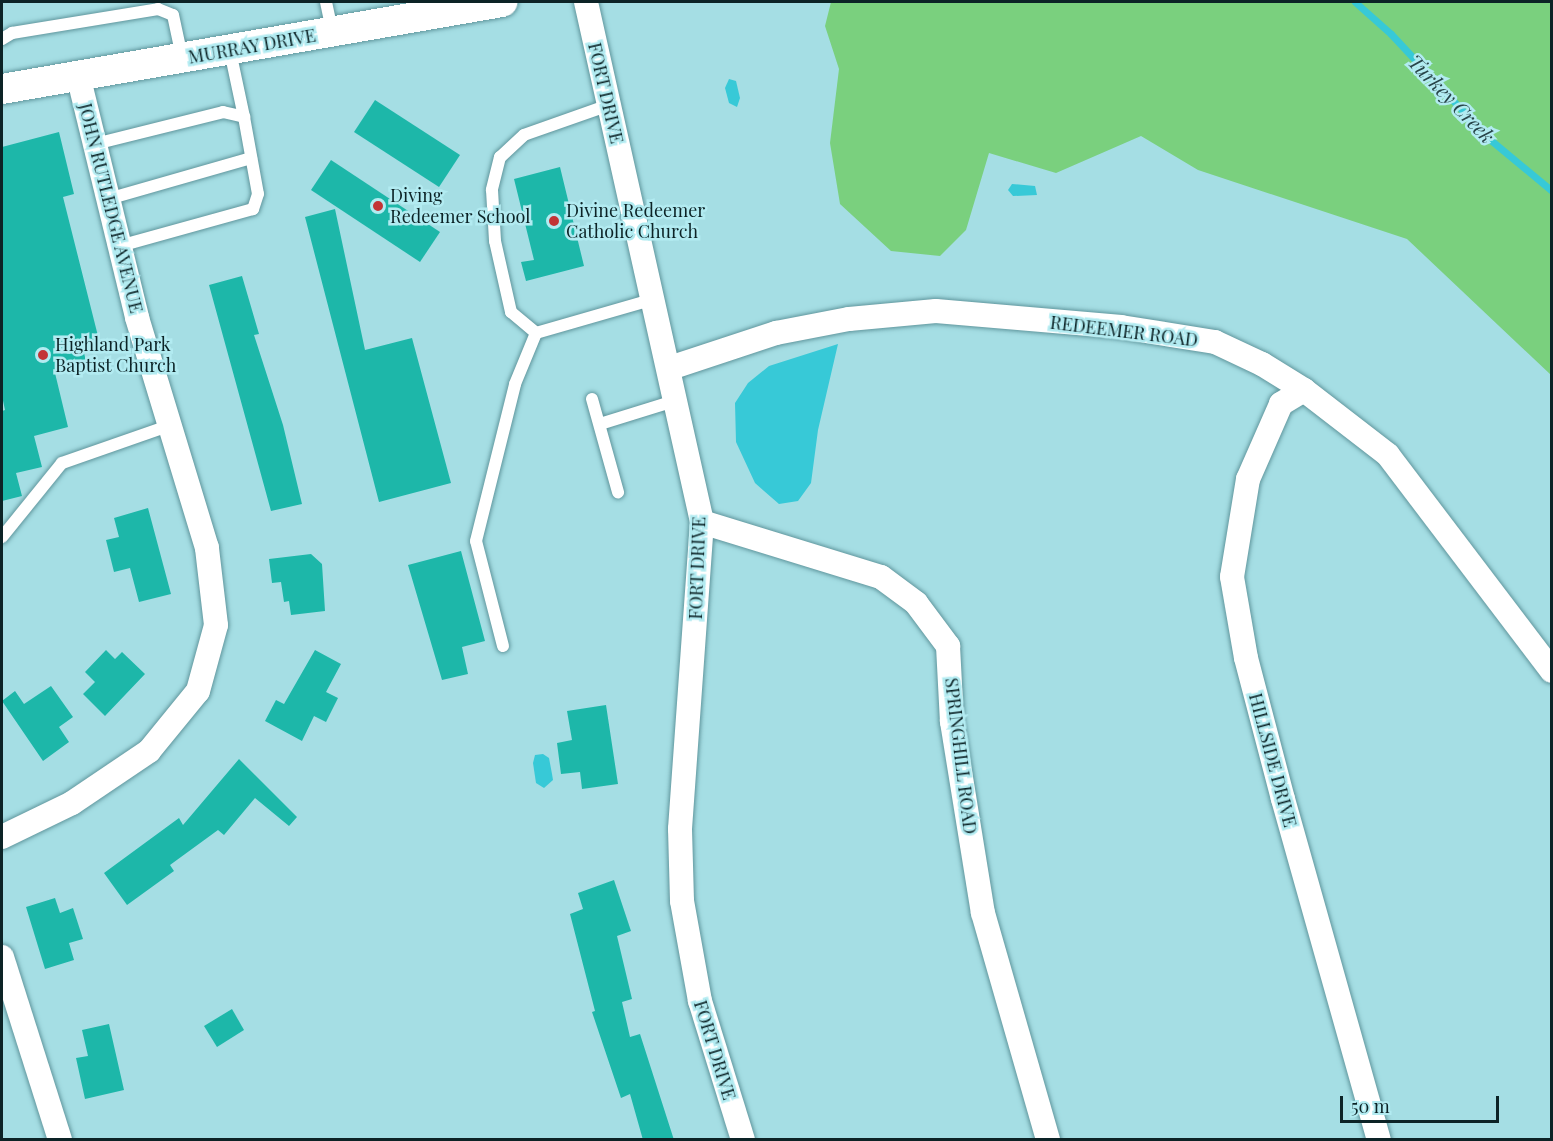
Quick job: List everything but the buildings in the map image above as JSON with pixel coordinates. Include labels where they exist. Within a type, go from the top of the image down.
[{"type":"street","name":"MURRAY DRIVE","points":[[2,89],[502,2]]},
{"type":"street","name":"FORT DRIVE","points":[[585,2],[670,368],[702,522],[680,829],[682,901],[700,1001],[742,1140]]},
{"type":"street","name":"JOHN RUTLEDGE AVENUE","points":[[2,837],[72,803],[148,751],[198,691],[216,625],[207,548],[137,317],[78,75]]},
{"type":"street","name":"REDEEMER ROAD","points":[[670,368],[776,333],[849,319],[936,311],[1121,327],[1215,342],[1262,364],[1304,390],[1388,455],[1551,671]]},
{"type":"street","name":"HILLSIDE DRIVE","points":[[1304,390],[1281,404],[1248,479],[1232,577],[1246,658],[1274,767],[1380,1140]]},
{"type":"street","name":"SPRINGHILL ROAD","points":[[702,522],[881,577],[916,603],[948,646],[952,722],[984,913],[1048,1140]]},
{"type":"street","points":[[2,957],[60,1140]]},
{"type":"lane","points":[[326,2],[333,32]]},
{"type":"lane","points":[[2,39],[23,31],[158,9],[173,15],[182,58]]},
{"type":"lane","points":[[120,246],[253,209],[258,194],[230,51]]},
{"type":"lane","points":[[536,333],[511,312],[495,241],[492,190],[501,157],[524,135],[609,105]]},
{"type":"lane","points":[[95,144],[223,112],[244,117]]},
{"type":"lane","points":[[108,199],[251,158]]},
{"type":"lane","points":[[536,333],[654,298]]},
{"type":"lane","points":[[503,646],[476,541],[515,384],[536,333]]},
{"type":"lane","points":[[592,399],[618,492]]},
{"type":"lane","points":[[600,424],[677,400]]},
{"type":"lane","points":[[2,537],[62,463],[171,425]]},
{"type":"green space","points":[[831,2],[1551,2],[1551,375],[1407,239],[1198,170],[1141,136],[1056,173],[989,153],[966,230],[940,256],[891,251],[840,204],[830,143],[839,69],[825,26]]},
{"type":"water","points":[[729,79],[736,81],[740,98],[737,107],[729,103],[725,88]]},
{"type":"water","points":[[1012,184],[1035,186],[1037,195],[1013,196],[1008,190]]},
{"type":"water","points":[[838,344],[818,430],[811,483],[798,501],[779,504],[755,483],[736,442],[735,403],[748,383],[769,366]]},
{"type":"water","points":[[543,754],[549,758],[553,780],[544,788],[536,783],[533,763],[535,755]]},
{"type":"waterway","name":"Turkey Creek","points":[[1355,2],[1391,34],[1487,137],[1552,191]]},
{"type":"place","name":"Diving Redeemer School","points":[[378,206]]},
{"type":"place","name":"Divine Redeemer Catholic Church","points":[[554,221]]},
{"type":"place","name":"Highland Park Baptist Church","points":[[43,355]]}]
